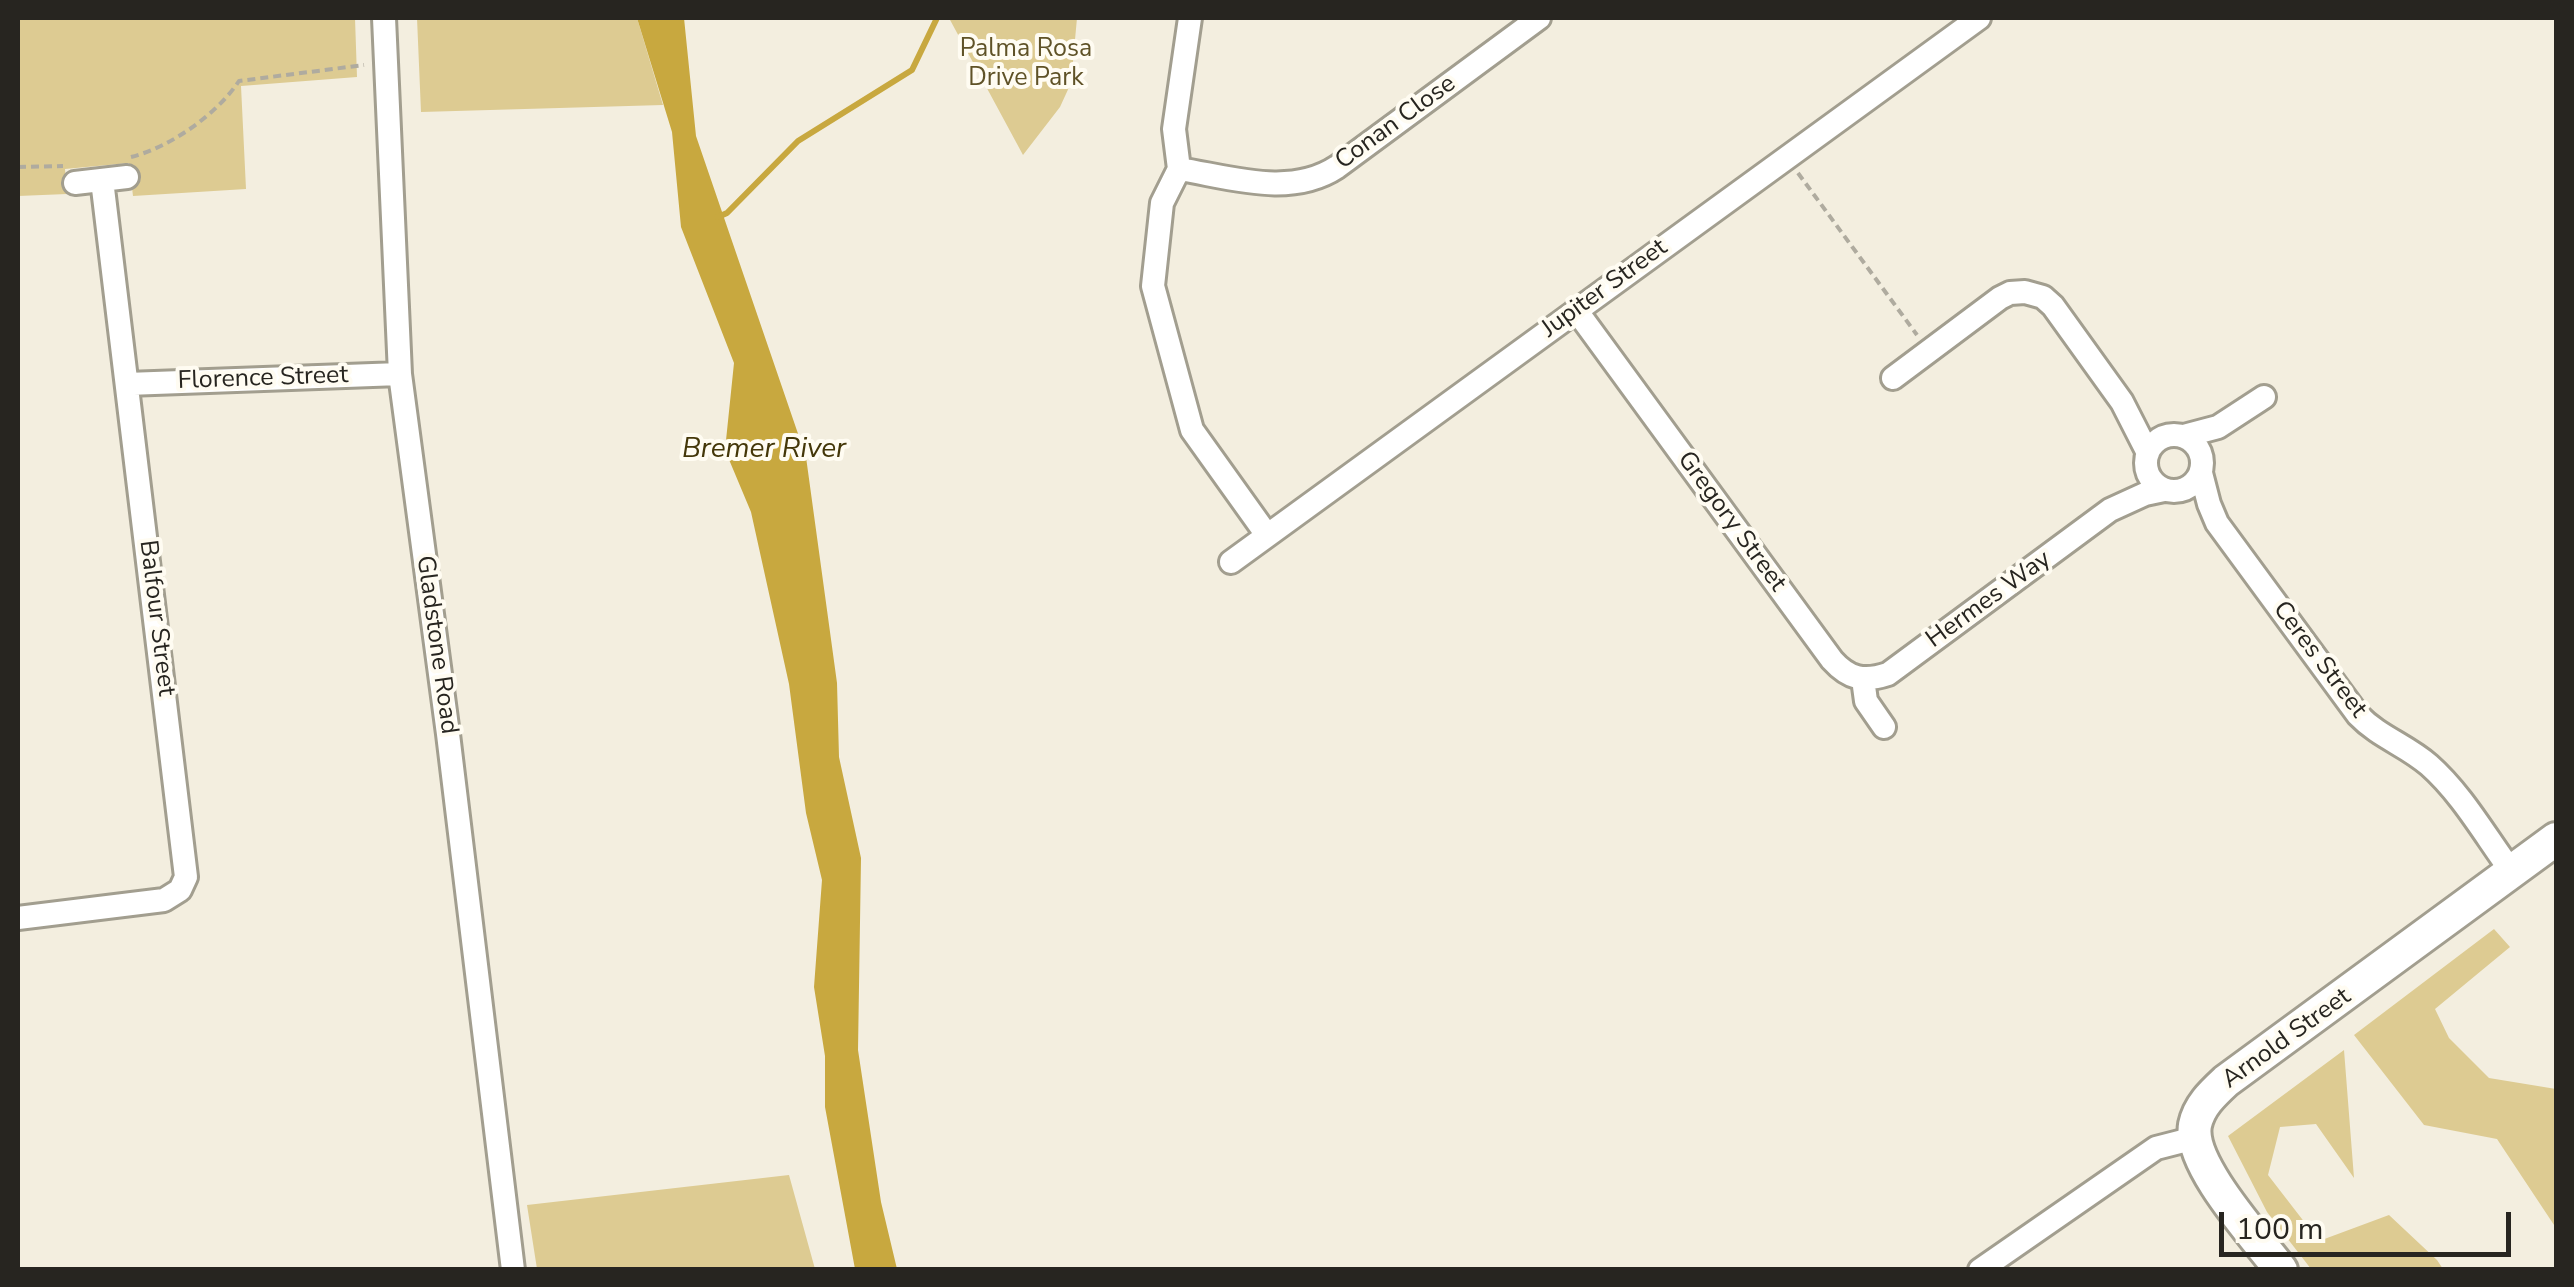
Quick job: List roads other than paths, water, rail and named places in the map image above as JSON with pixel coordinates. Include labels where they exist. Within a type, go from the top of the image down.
[{"type":"main road","name":"Arnold Street","points":[[2194,1138],[2199,1112],[2226,1082],[2556,839]]},
{"type":"main road","points":[[2194,1138],[2205,1166],[2280,1270]]},
{"type":"street","name":"Gladstone Road","points":[[384,18],[400,374],[513,1270]]},
{"type":"street","points":[[1190,18],[1174,129],[1178,168],[1162,203],[1154,286],[1192,430],[1267,535]]},
{"type":"street","name":"Conan Close","points":[[1178,168],[1282,184],[1312,180],[1336,167],[1539,18]]},
{"type":"street","name":"Jupiter Street","points":[[1231,562],[1979,18]]},
{"type":"street","points":[[73,174],[102,180],[123,169]]},
{"type":"street","name":"Balfour Street","points":[[18,918],[164,900],[180,890],[186,877],[102,180]]},
{"type":"street","points":[[1894,378],[2000,298],[2010,293],[2034,294],[2052,306],[2122,402],[2147,457],[2150,478],[2169,490],[2190,486],[2233,418]]},
{"type":"street","name":"Gregory Street","points":[[1576,310],[1832,660],[1842,672],[1863,679]]},
{"type":"street","name":"Florence Street","points":[[127,384],[400,374]]},
{"type":"street","points":[[2147,457],[2158,439],[2218,427],[2264,397]]},
{"type":"street","points":[[2122,402],[2198,447],[2202,468]]},
{"type":"street","name":"Hermes Way","points":[[2110,510],[2147,457]]},
{"type":"street","name":"Ceres Street","points":[[2202,468],[2209,504],[2218,523],[2358,714],[2373,730],[2416,755],[2442,777],[2512,872]]},
{"type":"street","name":"Hermes Way","points":[[1863,679],[1888,674],[2110,510],[2144,494],[2169,490]]},
{"type":"street","name":"Ceres Street","points":[[2169,490],[2218,523]]},
{"type":"street","points":[[1863,679],[1866,701],[1884,728]]},
{"type":"street","points":[[1980,1270],[2156,1148],[2194,1138]]},
{"type":"water","name":"Bremer River","points":[[637,18],[684,18],[696,136],[806,457],[837,683],[839,757],[861,858],[858,1050],[881,1202],[897,1269],[855,1269],[825,1107],[825,1056],[814,987],[822,880],[806,813],[789,684],[751,512],[725,450],[734,363],[681,227],[672,132]]},
{"type":"waterway","points":[[718,217],[727,213],[798,141],[912,70],[937,18]]},
{"type":"park label","name":"Palma Rosa Drive Park","points":[[1026,64]]}]
